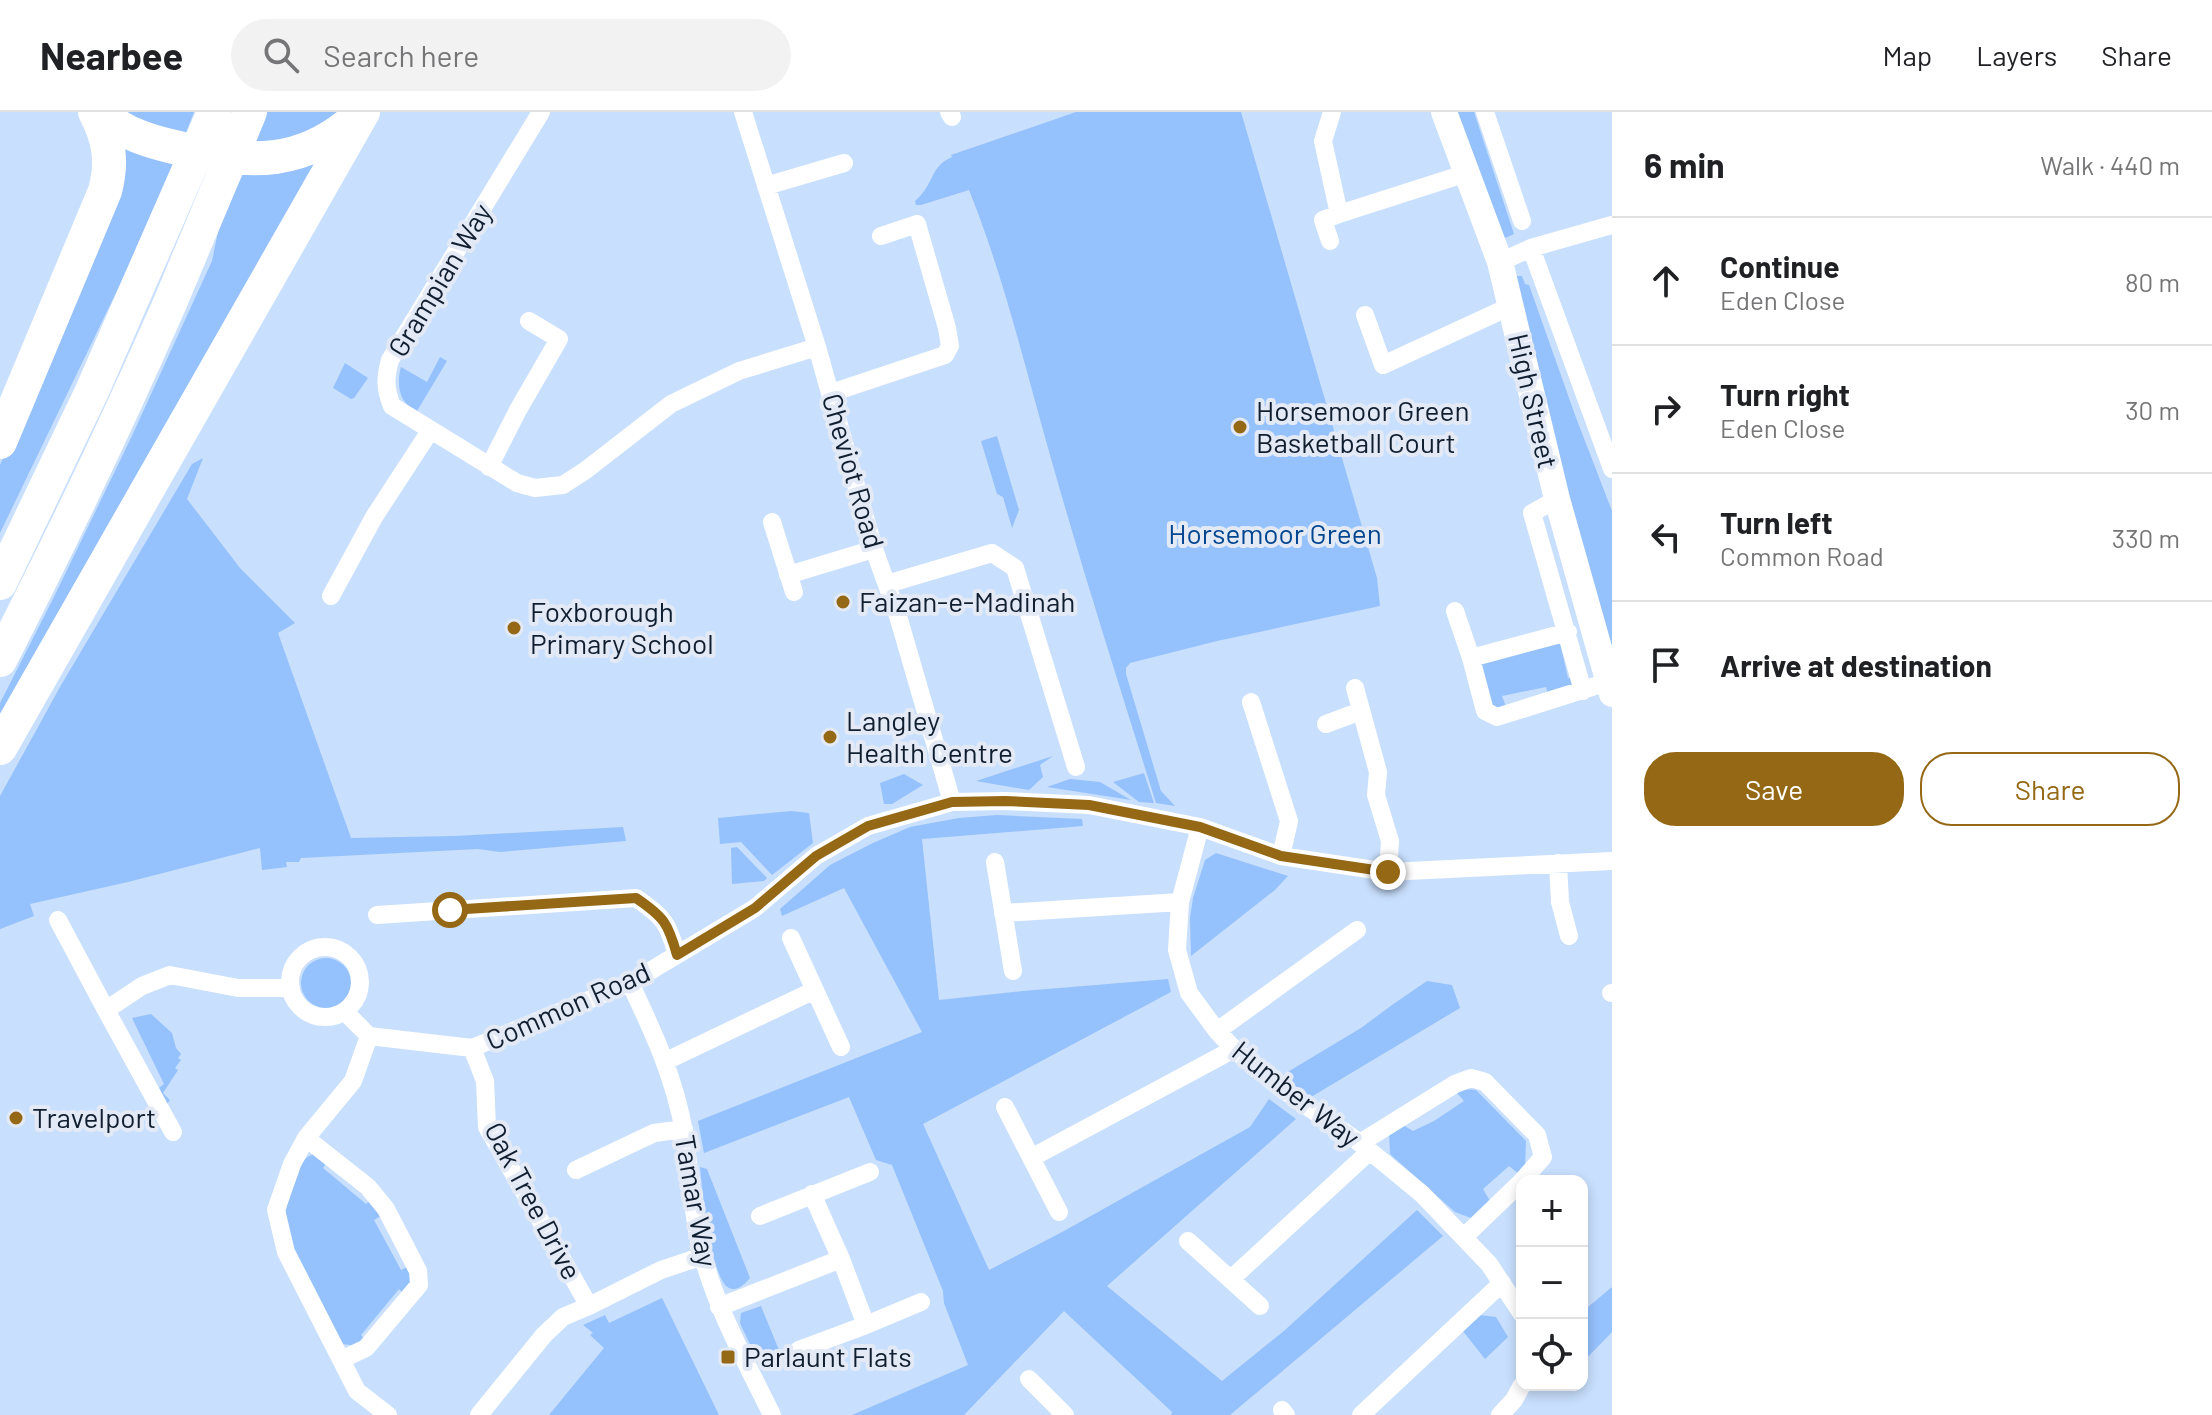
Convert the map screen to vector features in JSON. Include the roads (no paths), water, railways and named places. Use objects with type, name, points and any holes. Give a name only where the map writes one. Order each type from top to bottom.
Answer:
[{"type":"highway","points":[[95,112],[133,134],[163,144],[207,154],[269,159],[316,144],[347,126],[363,112]]},
{"type":"highway","points":[[0,442],[105,191],[110,156],[107,137],[95,112]]},
{"type":"highway","points":[[0,660],[115,426],[170,301],[214,112]]},
{"type":"highway","points":[[0,583],[92,391],[194,201],[250,112]]},
{"type":"highway","points":[[0,748],[363,112]]},
{"type":"main road","name":"High Street","points":[[1444,112],[1500,262],[1557,499],[1610,688]]},
{"type":"street","name":"Grampian Way","points":[[541,112],[390,360],[386,391],[392,406],[517,483],[535,488],[563,485],[671,404],[739,371],[817,347]]},
{"type":"street","name":"Cheviot Road","points":[[743,112],[831,393],[874,549],[952,802]]},
{"type":"street","points":[[1332,112],[1323,141],[1339,214]]},
{"type":"street","points":[[1485,112],[1522,221]]},
{"type":"street","points":[[766,186],[844,163]]},
{"type":"street","points":[[1330,241],[1323,220],[1467,173]]},
{"type":"street","points":[[831,393],[945,355],[950,346],[917,224],[881,236]]},
{"type":"street","points":[[1500,262],[1531,248],[1612,225]]},
{"type":"street","points":[[1531,248],[1612,469]]},
{"type":"street","points":[[1365,315],[1383,365],[1511,306]]},
{"type":"street","points":[[489,467],[559,339],[529,321]]},
{"type":"street","points":[[331,596],[374,517],[430,431]]},
{"type":"street","points":[[1557,499],[1532,513],[1583,691]]},
{"type":"street","points":[[772,522],[791,583],[874,549]]},
{"type":"street","points":[[887,584],[992,553],[1015,568],[1076,767]]},
{"type":"street","points":[[1455,611],[1485,711],[1497,717],[1583,691],[1610,688]]},
{"type":"street","points":[[1471,658],[1568,632]]},
{"type":"street","points":[[1355,688],[1378,772],[1376,795],[1390,841],[1388,872]]},
{"type":"street","points":[[1251,702],[1289,821],[1281,856]]},
{"type":"street","points":[[1326,724],[1361,711]]},
{"type":"street","name":"Common Road","points":[[369,1036],[472,1048],[630,983],[755,908],[816,856],[868,826],[952,802],[1089,805],[1200,827],[1281,856],[1388,872],[1612,861]]},
{"type":"street","name":"Humber Way","points":[[1200,827],[1180,902],[1177,950],[1189,993],[1234,1049],[1278,1086],[1365,1147],[1422,1194],[1489,1264],[1516,1305]]},
{"type":"street","points":[[995,862],[1013,971]]},
{"type":"street","points":[[1558,863],[1560,902],[1569,936]]},
{"type":"street","points":[[377,915],[636,898],[659,914],[672,935],[677,955]]},
{"type":"street","points":[[1003,913],[1180,902]]},
{"type":"street","points":[[58,920],[173,1132]]},
{"type":"street","points":[[1217,1031],[1357,930]]},
{"type":"street","points":[[791,938],[841,1047]]},
{"type":"street","points":[[322,947],[334,948],[353,960],[361,982],[353,1004],[345,1012],[334,1016],[322,1017],[301,1008],[291,988],[295,965],[302,956],[322,947]]},
{"type":"street","points":[[106,1010],[142,986],[170,975],[238,988],[291,988]]},
{"type":"street","name":"Tamar Way","points":[[630,983],[666,1061],[684,1129],[694,1221],[719,1307],[772,1415]]},
{"type":"street","points":[[666,1061],[815,990]]},
{"type":"street","points":[[345,1012],[369,1036],[353,1081],[306,1138],[292,1164],[276,1210],[286,1252],[357,1391],[388,1415]]},
{"type":"street","name":"Oak Tree Drive","points":[[472,1048],[485,1081],[487,1127],[589,1306]]},
{"type":"street","points":[[1031,1158],[1234,1049]]},
{"type":"street","points":[[1231,1279],[1365,1147],[1455,1084],[1471,1078],[1485,1082],[1537,1135],[1543,1157],[1527,1175]]},
{"type":"street","points":[[1005,1107],[1059,1212]]},
{"type":"street","points":[[576,1170],[654,1133],[684,1129]]},
{"type":"street","points":[[306,1138],[368,1187],[386,1209],[418,1271],[419,1285],[366,1348],[343,1359]]},
{"type":"street","points":[[760,1216],[870,1172]]},
{"type":"street","points":[[1464,1237],[1516,1187]]},
{"type":"street","points":[[812,1194],[866,1325]]},
{"type":"street","points":[[1188,1241],[1260,1306]]},
{"type":"street","points":[[479,1415],[544,1335],[563,1317],[661,1270],[703,1256]]},
{"type":"street","points":[[719,1307],[841,1259]]},
{"type":"street","points":[[1361,1415],[1502,1283]]},
{"type":"street","points":[[799,1350],[921,1302]]},
{"type":"street","points":[[1029,1379],[1065,1415]]},
{"type":"street","points":[[1500,1415],[1519,1391]]},
{"type":"place","name":"Horsemoor Green Basketball Court","points":[[1240,427]]},
{"type":"place","name":"Faizan-e-Madinah","points":[[843,602]]},
{"type":"place","name":"Foxborough Primary School","points":[[514,628]]},
{"type":"place","name":"Langley Health Centre","points":[[830,737]]},
{"type":"place","name":"Travelport","points":[[16,1118]]},
{"type":"place","name":"Parlaunt Flats","points":[[728,1357]]},
{"type":"park label","name":"Horsemoor Green","points":[[1275,534]]}]
